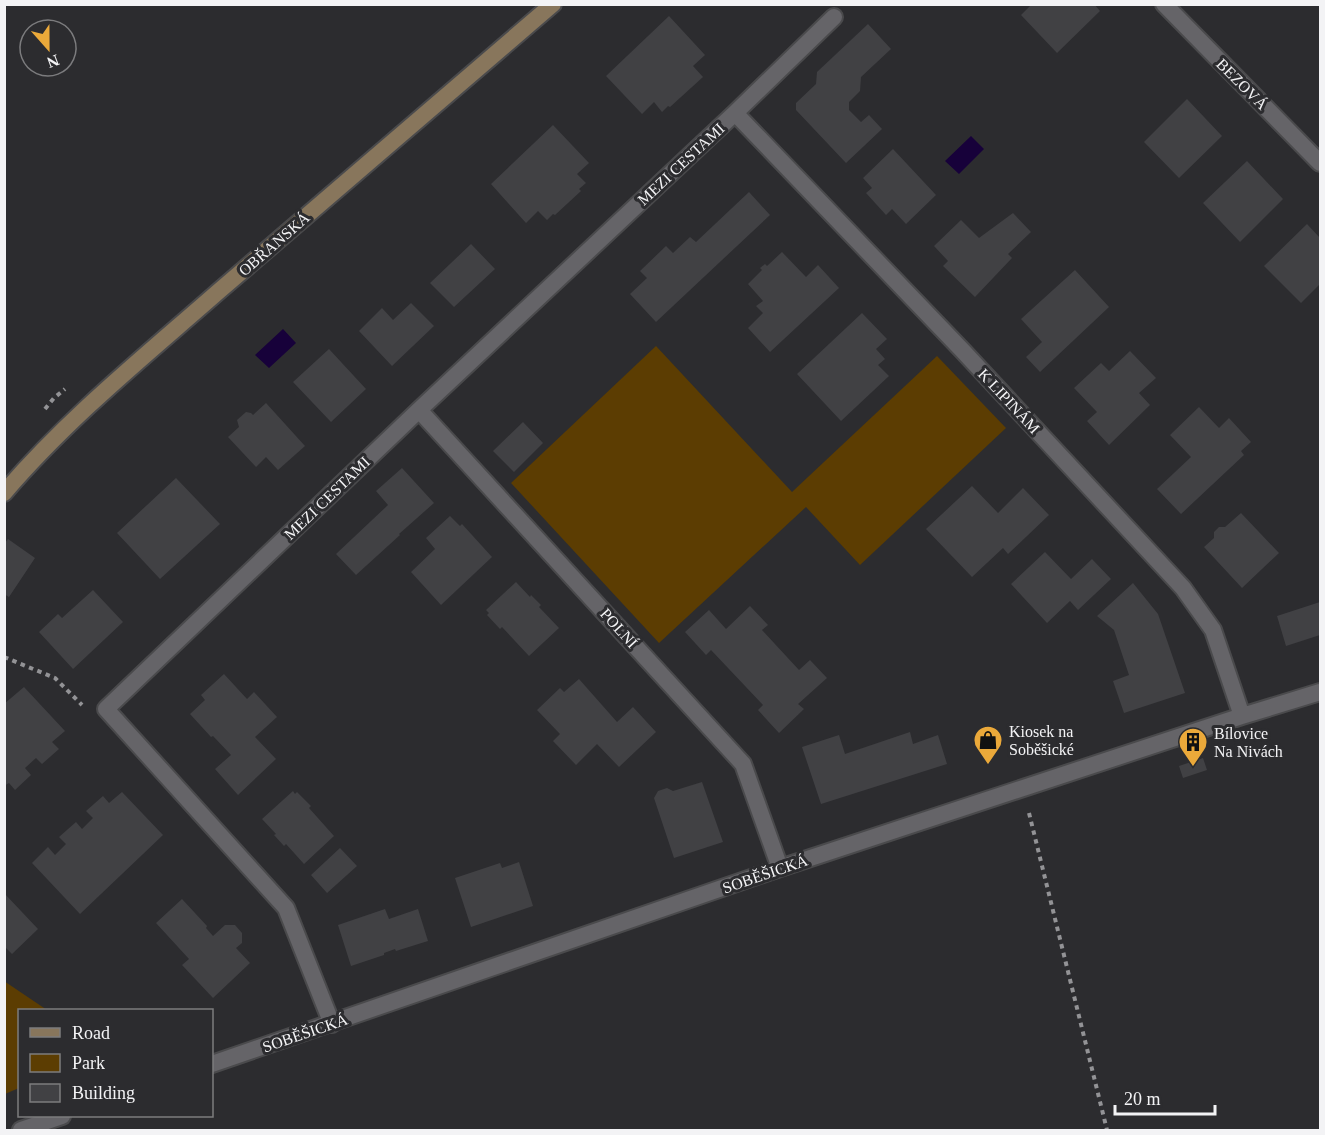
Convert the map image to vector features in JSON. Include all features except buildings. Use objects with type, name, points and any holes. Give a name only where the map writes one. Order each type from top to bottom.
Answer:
[{"type":"main road","name":"OBŘANSKÁ","points":[[4,494],[65,428],[121,377],[554,4]]},
{"type":"street","name":"BEZOVÁ","points":[[1164,4],[1320,163]]},
{"type":"street","name":"MEZI CESTAMI","points":[[106,709],[834,17]]},
{"type":"street","name":"K LIPINÁM","points":[[735,113],[962,350],[1183,588],[1213,630],[1242,716]]},
{"type":"street","name":"POLNÍ","points":[[419,410],[743,764],[780,868]]},
{"type":"street","name":"SOBĚŠICKÁ","points":[[213,1064],[780,868],[1320,692]]},
{"type":"street","points":[[106,709],[286,908],[332,1024]]},
{"type":"street","points":[[21,1131],[59,1117]]},
{"type":"path","points":[[4,657],[55,678],[82,705],[106,709]]},
{"type":"path","points":[[1023,789],[1107,1131]]},
{"type":"green space","points":[[656,346],[792,492],[937,356],[1006,428],[860,565],[806,507],[659,643],[511,483]]},
{"type":"green space","points":[[4,981],[46,1009],[18,1009],[18,1088],[5,1094]]},
{"type":"shaded area","points":[[971,136],[984,149],[959,174],[945,161]]},
{"type":"shaded area","points":[[283,329],[296,343],[269,368],[255,355]]},
{"type":"place","name":"Kiosek na Soběšické","points":[[988,766]]},
{"type":"place","name":"Bílovice Na Nivách","points":[[1193,768]]}]
